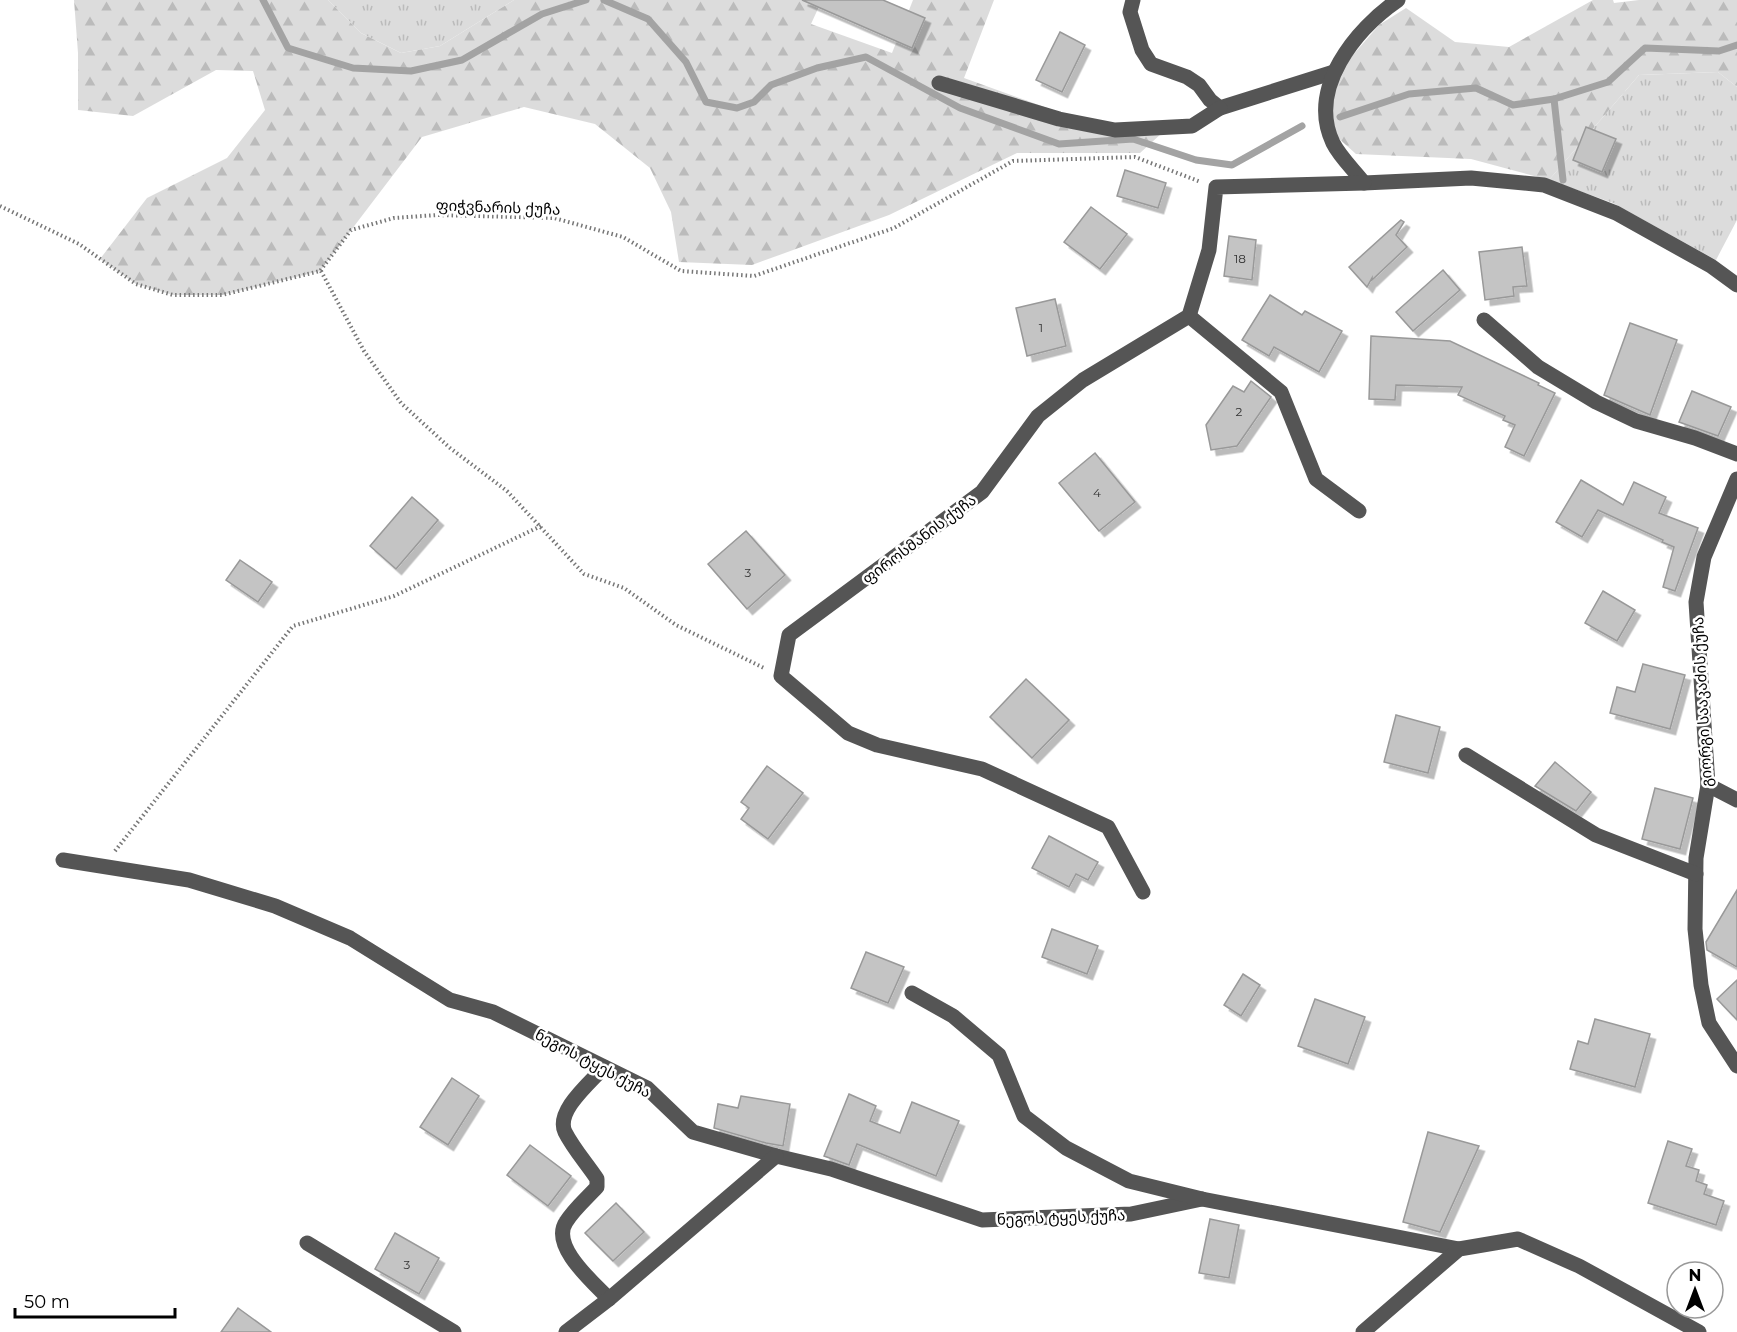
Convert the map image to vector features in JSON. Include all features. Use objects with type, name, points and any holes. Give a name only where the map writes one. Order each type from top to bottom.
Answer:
[{"type":"street","points":[[1133,0],[1130,12],[1142,50],[1151,64],[1188,77],[1199,85],[1210,100],[1220,108]]},
{"type":"street","points":[[1364,183],[1334,143],[1327,122],[1327,96],[1334,72],[1352,42],[1397,0]]},
{"type":"street","points":[[939,83],[1059,119],[1115,130],[1192,126],[1220,108],[1334,72]]},
{"type":"street","points":[[1359,511],[1316,479],[1281,392],[1189,316],[1209,250],[1216,187],[1471,178],[1544,185],[1616,213],[1711,266],[1737,285]]},
{"type":"street","name":"ფიროსმანის ქუჩა","points":[[781,676],[789,635],[982,492],[1038,416],[1083,380],[1189,316]]},
{"type":"street","points":[[1484,320],[1538,367],[1596,402],[1635,421],[1695,438],[1737,454]]},
{"type":"street","name":"გიორგი სააკაძის ქუჩა","points":[[1737,479],[1704,557],[1696,602],[1708,785],[1696,858],[1695,929],[1701,984],[1709,1023],[1737,1066]]},
{"type":"street","points":[[781,676],[848,733],[877,745],[982,769],[1108,827],[1143,892]]},
{"type":"street","points":[[1466,755],[1596,835],[1696,874]]},
{"type":"street","points":[[1708,785],[1737,801]]},
{"type":"street","name":"ნეგოს ტყეს ქუჩა","points":[[63,860],[189,880],[275,906],[350,938],[450,1000],[493,1012],[647,1088],[693,1131],[776,1156],[831,1168],[982,1220],[1131,1214],[1202,1199]]},
{"type":"street","name":"ნეგოს ტყეს ქუჩა","points":[[912,993],[953,1016],[999,1055],[1024,1116],[1066,1148],[1129,1181],[1202,1199],[1459,1249]]},
{"type":"street","points":[[604,1067],[569,1106],[563,1116],[564,1130],[597,1179],[597,1187],[565,1223],[562,1238],[570,1257],[609,1299]]},
{"type":"street","points":[[566,1332],[609,1299],[776,1156]]},
{"type":"street","points":[[1363,1332],[1459,1249],[1518,1239],[1579,1266],[1700,1332]]},
{"type":"street","points":[[307,1243],[454,1332]]},
{"type":"path","name":"ფიჭვნარის ქუჩა","points":[[321,271],[351,230],[394,218],[491,215],[554,218],[623,237],[681,271],[754,276],[894,228],[1013,161],[1135,157],[1216,187]]},
{"type":"path","points":[[0,206],[79,244],[136,284],[173,295],[222,295],[321,271],[364,351],[401,403],[450,448],[507,491],[584,574],[624,588],[676,625],[781,676]]},
{"type":"path","points":[[103,867],[293,626],[394,596],[541,526]]},
{"type":"green space","points":[[74,0],[328,0],[361,33],[401,53],[440,46],[514,0],[822,0],[811,24],[892,53],[913,0],[994,0],[964,78],[1081,120],[1128,126],[1173,123],[1140,153],[1017,153],[889,215],[752,265],[679,262],[671,212],[650,168],[595,124],[524,107],[422,137],[320,271],[222,295],[173,295],[136,284],[100,259],[147,198],[227,158],[265,110],[253,71],[216,70],[133,116],[78,110],[78,53]]},
{"type":"green space","points":[[328,0],[514,0],[440,46],[401,53],[361,33]]},
{"type":"green space","points":[[1593,0],[1613,0],[1614,3],[1639,0],[1737,0],[1737,87],[1718,72],[1639,75],[1549,180],[1471,159],[1356,154],[1336,136],[1328,103],[1340,70],[1379,25],[1406,8],[1455,42],[1509,47]]},
{"type":"green space","points":[[1718,72],[1737,87],[1737,220],[1716,260],[1613,203],[1549,180],[1639,75]]},
{"type":"building","points":[[802,0],[883,0],[925,18],[912,48]]},
{"type":"building","points":[[1060,32],[1085,45],[1062,92],[1036,80]]},
{"type":"building","points":[[1586,127],[1616,139],[1602,172],[1573,160]]},
{"type":"building","points":[[1125,170],[1166,183],[1158,208],[1117,196]]},
{"type":"building","points":[[1091,207],[1127,234],[1100,269],[1064,242]]},
{"type":"building","points":[[1401,220],[1404,222],[1396,235],[1407,247],[1372,280],[1372,278],[1367,287],[1349,267]]},
{"type":"building","points":[[1229,236],[1256,240],[1252,280],[1224,276]]},
{"type":"building","points":[[1522,247],[1527,286],[1513,287],[1514,296],[1485,300],[1479,252]]},
{"type":"building","points":[[1443,270],[1460,290],[1413,331],[1396,312]]},
{"type":"building","points":[[1270,295],[1302,315],[1305,311],[1342,331],[1319,372],[1274,347],[1269,356],[1242,340]]},
{"type":"building","points":[[1055,299],[1066,346],[1027,356],[1016,308]]},
{"type":"building","points":[[1630,323],[1677,340],[1650,415],[1604,395]]},
{"type":"building","points":[[1371,336],[1450,341],[1539,383],[1538,385],[1555,393],[1524,456],[1505,447],[1515,425],[1503,420],[1505,416],[1458,395],[1462,387],[1396,385],[1395,400],[1369,399]]},
{"type":"building","points":[[1251,381],[1271,397],[1237,446],[1211,450],[1206,425],[1233,386],[1244,392]]},
{"type":"building","points":[[1692,391],[1731,407],[1718,436],[1679,422]]},
{"type":"building","points":[[1095,453],[1135,502],[1099,531],[1059,483]]},
{"type":"building","points":[[1581,480],[1623,505],[1634,482],[1666,497],[1659,513],[1698,528],[1675,591],[1663,587],[1674,547],[1662,542],[1663,540],[1598,510],[1582,537],[1556,522]]},
{"type":"building","points":[[412,497],[438,520],[396,569],[370,546]]},
{"type":"building","points":[[746,531],[785,575],[747,609],[708,564]]},
{"type":"building","points":[[240,560],[272,582],[258,602],[226,580]]},
{"type":"building","points":[[1603,591],[1635,610],[1617,641],[1585,623]]},
{"type":"building","points":[[1643,664],[1685,675],[1670,729],[1610,713],[1617,687],[1635,692]]},
{"type":"building","points":[[1026,679],[1069,720],[1032,758],[990,717]]},
{"type":"building","points":[[1396,715],[1440,727],[1428,773],[1384,762]]},
{"type":"building","points":[[1555,762],[1591,792],[1576,811],[1535,786]]},
{"type":"building","points":[[767,766],[803,793],[768,839],[741,819],[749,808],[741,802]]},
{"type":"building","points":[[1655,788],[1693,798],[1680,849],[1642,839]]},
{"type":"building","points":[[1049,836],[1098,862],[1088,880],[1076,874],[1069,887],[1032,868]]},
{"type":"building","points":[[1737,890],[1737,967],[1707,950],[1706,942]]},
{"type":"building","points":[[1052,929],[1098,946],[1087,974],[1042,957]]},
{"type":"building","points":[[866,952],[904,967],[888,1003],[851,988]]},
{"type":"building","points":[[1243,974],[1260,985],[1241,1016],[1224,1005]]},
{"type":"building","points":[[1737,980],[1737,1020],[1717,999]]},
{"type":"building","points":[[1315,999],[1365,1017],[1348,1064],[1298,1046]]},
{"type":"building","points":[[1595,1019],[1650,1034],[1635,1087],[1570,1069],[1578,1041],[1588,1044]]},
{"type":"building","points":[[452,1078],[479,1096],[448,1145],[420,1127]]},
{"type":"building","points":[[849,1094],[876,1106],[870,1121],[900,1133],[912,1102],[959,1121],[936,1176],[857,1144],[849,1165],[824,1156]]},
{"type":"building","points":[[741,1096],[790,1104],[783,1146],[714,1128],[718,1104],[738,1108]]},
{"type":"building","points":[[1428,1132],[1479,1146],[1440,1232],[1403,1222]]},
{"type":"building","points":[[1668,1141],[1692,1149],[1686,1166],[1699,1170],[1696,1181],[1707,1185],[1704,1194],[1724,1201],[1716,1225],[1648,1203]]},
{"type":"building","points":[[530,1145],[571,1176],[548,1206],[507,1175]]},
{"type":"building","points":[[616,1203],[644,1232],[613,1261],[585,1233]]},
{"type":"building","points":[[1210,1219],[1239,1225],[1229,1278],[1199,1273]]},
{"type":"building","points":[[395,1233],[439,1258],[419,1294],[375,1269]]},
{"type":"building","points":[[238,1308],[271,1332],[221,1332]]},
{"type":"waterway","points":[[263,0],[288,48],[353,68],[411,71],[462,60],[542,14],[586,0]]},
{"type":"waterway","points":[[604,0],[648,19],[686,62],[706,102],[737,108],[754,102],[771,85],[817,68],[866,57],[960,108],[1059,144],[1133,139],[1196,160],[1232,165],[1302,126]]},
{"type":"waterway","points":[[1340,117],[1409,94],[1476,88],[1513,105],[1554,99],[1608,82],[1645,48],[1719,51],[1737,45]]},
{"type":"waterway","points":[[1554,99],[1563,180]]}]
